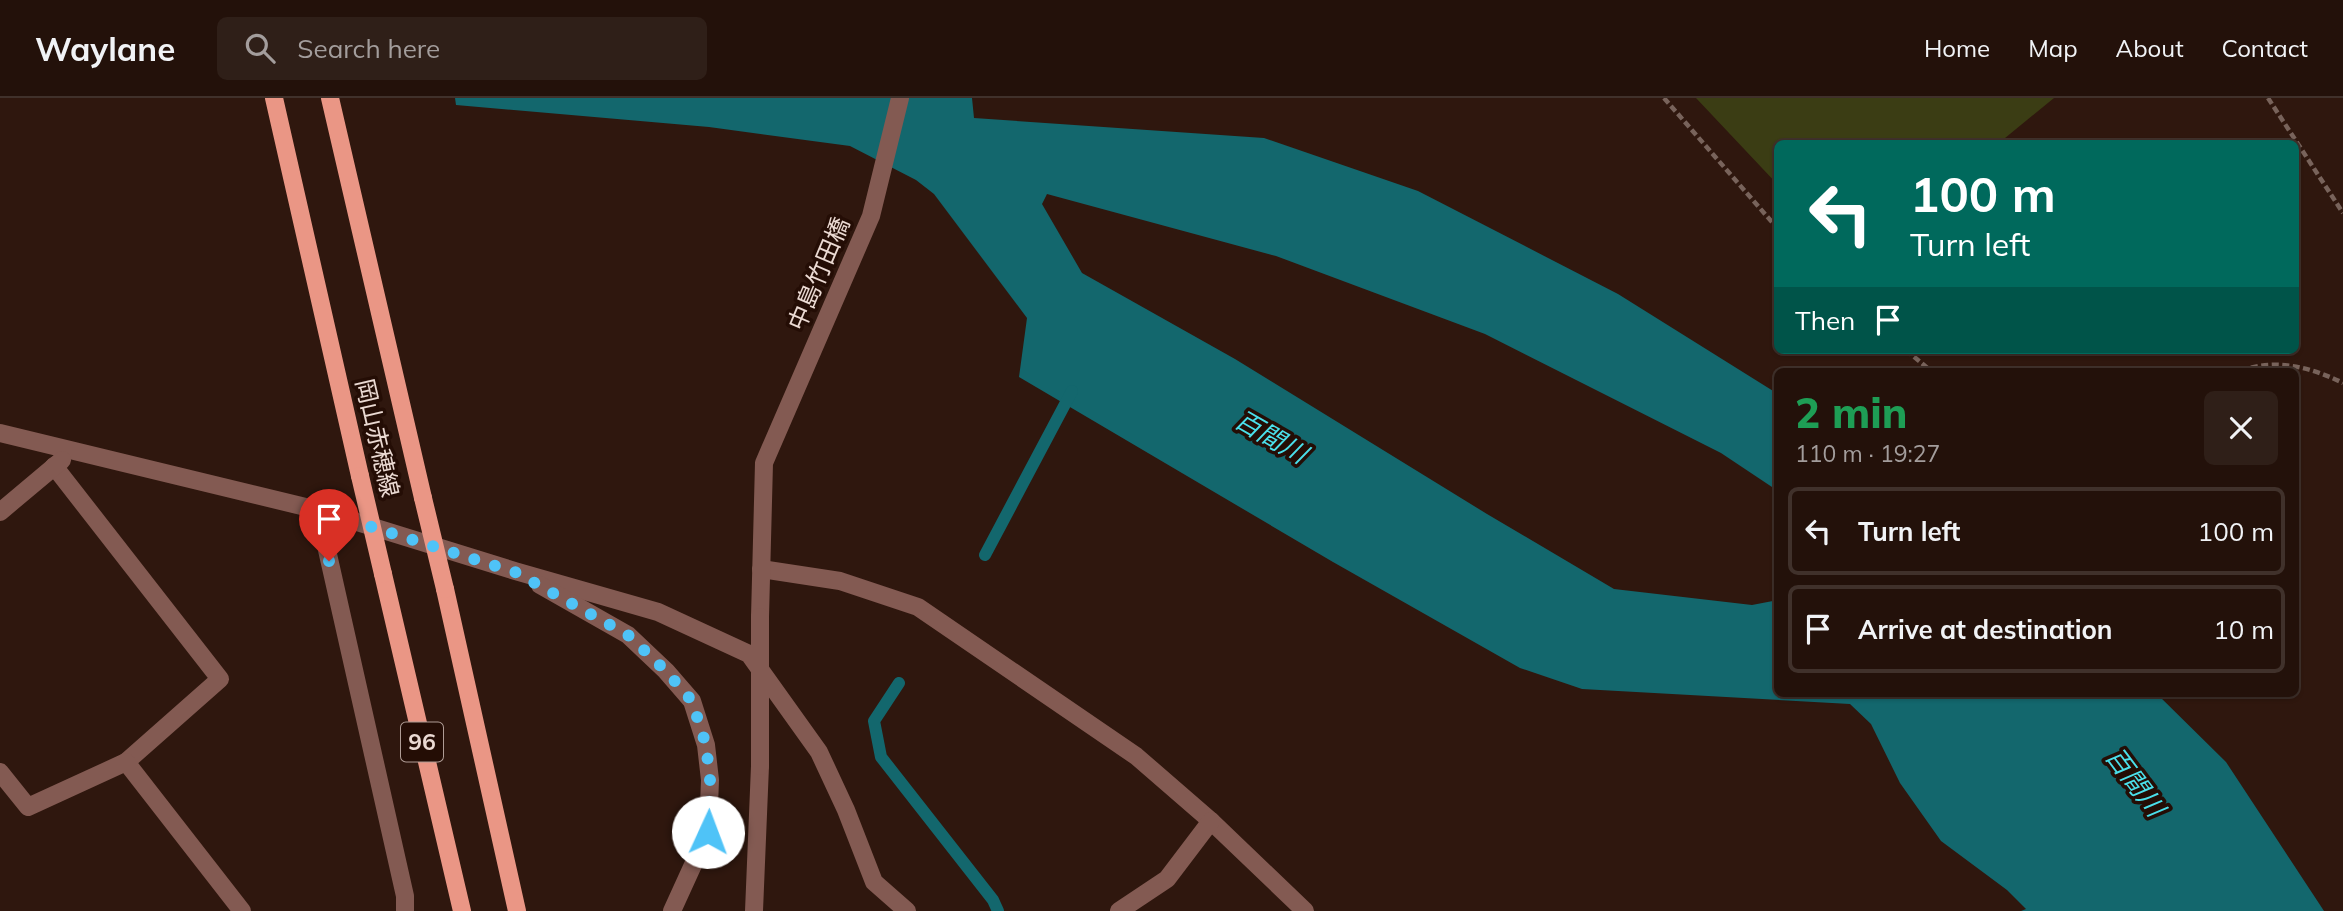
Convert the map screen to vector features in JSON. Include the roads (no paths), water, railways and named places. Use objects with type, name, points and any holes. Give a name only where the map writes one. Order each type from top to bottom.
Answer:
[{"type":"main road","name":"岡山赤穂線","points":[[274,98],[462,911]]},
{"type":"main road","name":"岡山赤穂線","points":[[330,98],[517,911]]},
{"type":"street","name":"中島竹田橋","points":[[761,569],[764,463],[871,216],[900,98]]},
{"type":"street","points":[[0,433],[318,510],[515,572],[658,612],[749,654],[819,752],[874,881],[907,911]]},
{"type":"street","points":[[0,512],[73,451]]},
{"type":"street","points":[[0,772],[28,807],[126,762],[220,679],[54,466]]},
{"type":"street","points":[[318,510],[405,895],[405,911]]},
{"type":"street","points":[[754,911],[760,766],[761,569],[840,581],[918,607],[1136,756],[1211,821],[1305,911]]},
{"type":"street","points":[[515,572],[628,635],[666,671],[692,701],[706,745],[710,780],[708,832],[672,911]]},
{"type":"street","points":[[126,762],[242,911]]},
{"type":"street","points":[[1120,911],[1167,879],[1211,821]]},
{"type":"water","name":"百間川","points":[[455,98],[972,98],[974,118],[1264,138],[1418,191],[1618,294],[1774,392],[1774,488],[1721,453],[1485,334],[1276,256],[1047,194],[1042,204],[1082,273],[1235,359],[1614,589],[1752,605],[1774,601],[1774,697],[2160,697],[2226,762],[2324,911],[2021,911],[2026,909],[2007,890],[1941,841],[1900,783],[1871,724],[1850,704],[1582,689],[1520,668],[1333,562],[1019,377],[1027,318],[934,194],[916,180],[850,146],[709,127],[456,105]]},
{"type":"waterway","points":[[985,555],[1072,391]]},
{"type":"waterway","points":[[899,683],[874,721],[881,757],[993,900],[998,911]]}]
